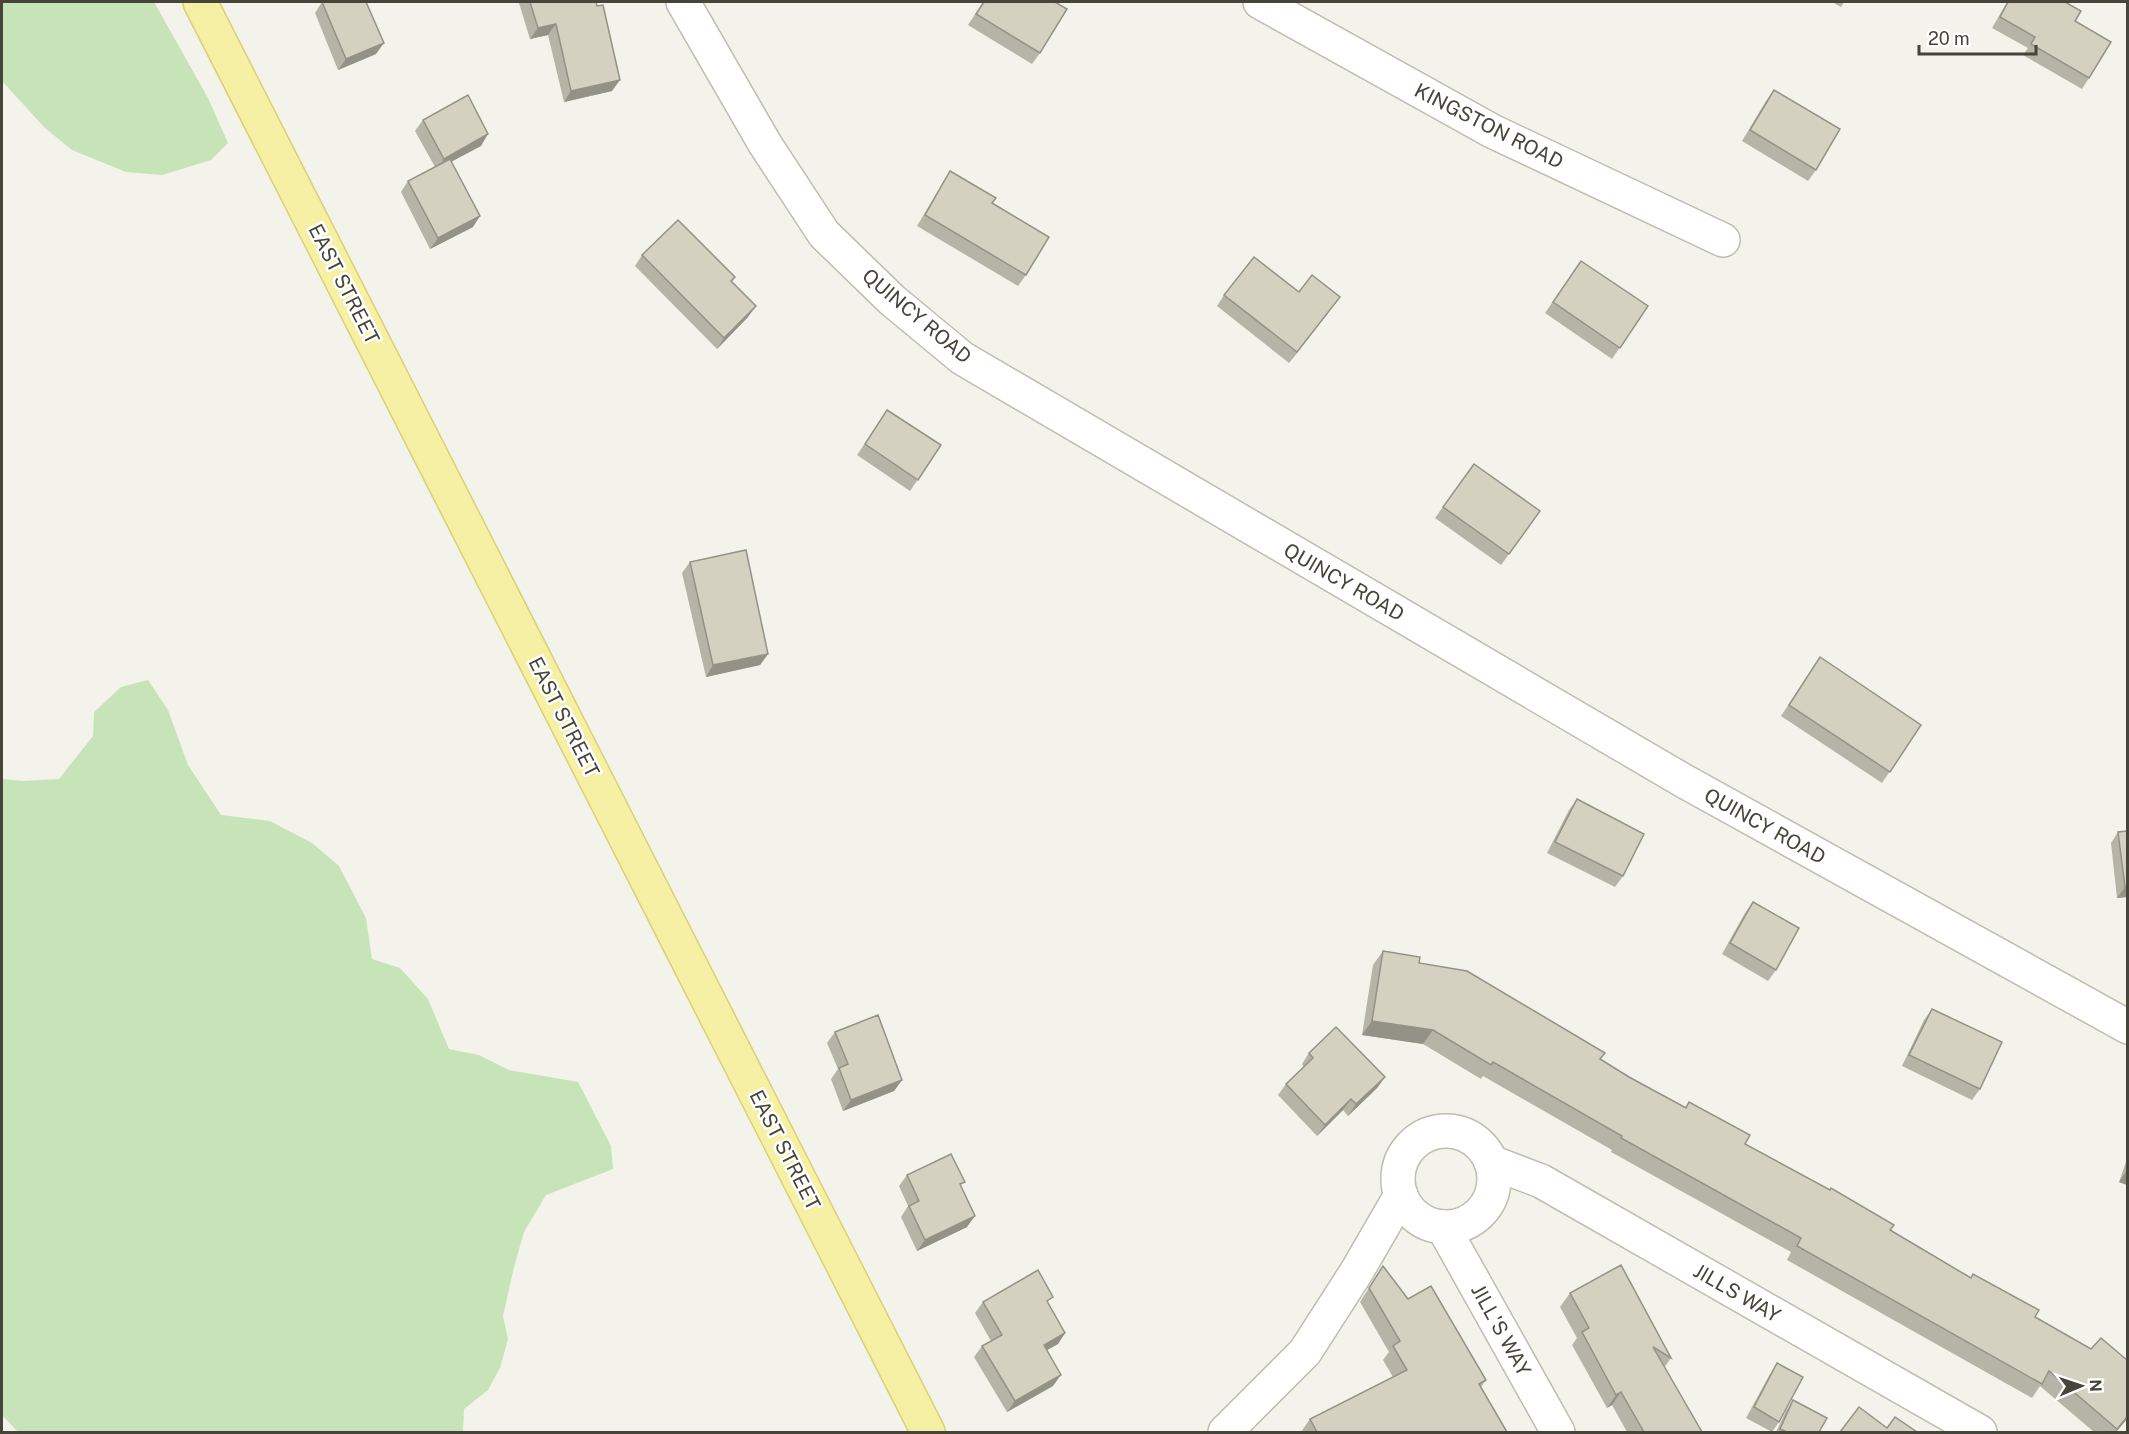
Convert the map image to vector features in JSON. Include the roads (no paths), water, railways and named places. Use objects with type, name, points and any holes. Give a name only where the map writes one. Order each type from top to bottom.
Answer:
[{"type":"main road","name":"EAST STREET","points":[[200,2],[928,1432]]},
{"type":"street","name":"QUINCY ROAD","points":[[683,2],[765,144],[824,234],[892,300],[962,358],[1684,781],[2127,1027]]},
{"type":"street","name":"KINGSTON ROAD","points":[[1260,2],[1492,131],[1723,240]]},
{"type":"street","points":[[1445,1131],[1459,1133],[1473,1139],[1491,1162],[1494,1178],[1492,1193],[1485,1208],[1474,1218],[1459,1225],[1443,1227],[1417,1218],[1401,1195],[1399,1173],[1406,1152],[1417,1141],[1430,1134],[1445,1131]]},
{"type":"street","name":"JILLS WAY","points":[[1491,1162],[1541,1181],[1980,1432]]},
{"type":"street","points":[[1229,1431],[1305,1352],[1358,1271],[1401,1195]]},
{"type":"street","name":"JILL'S WAY","points":[[1443,1227],[1558,1432]]}]
